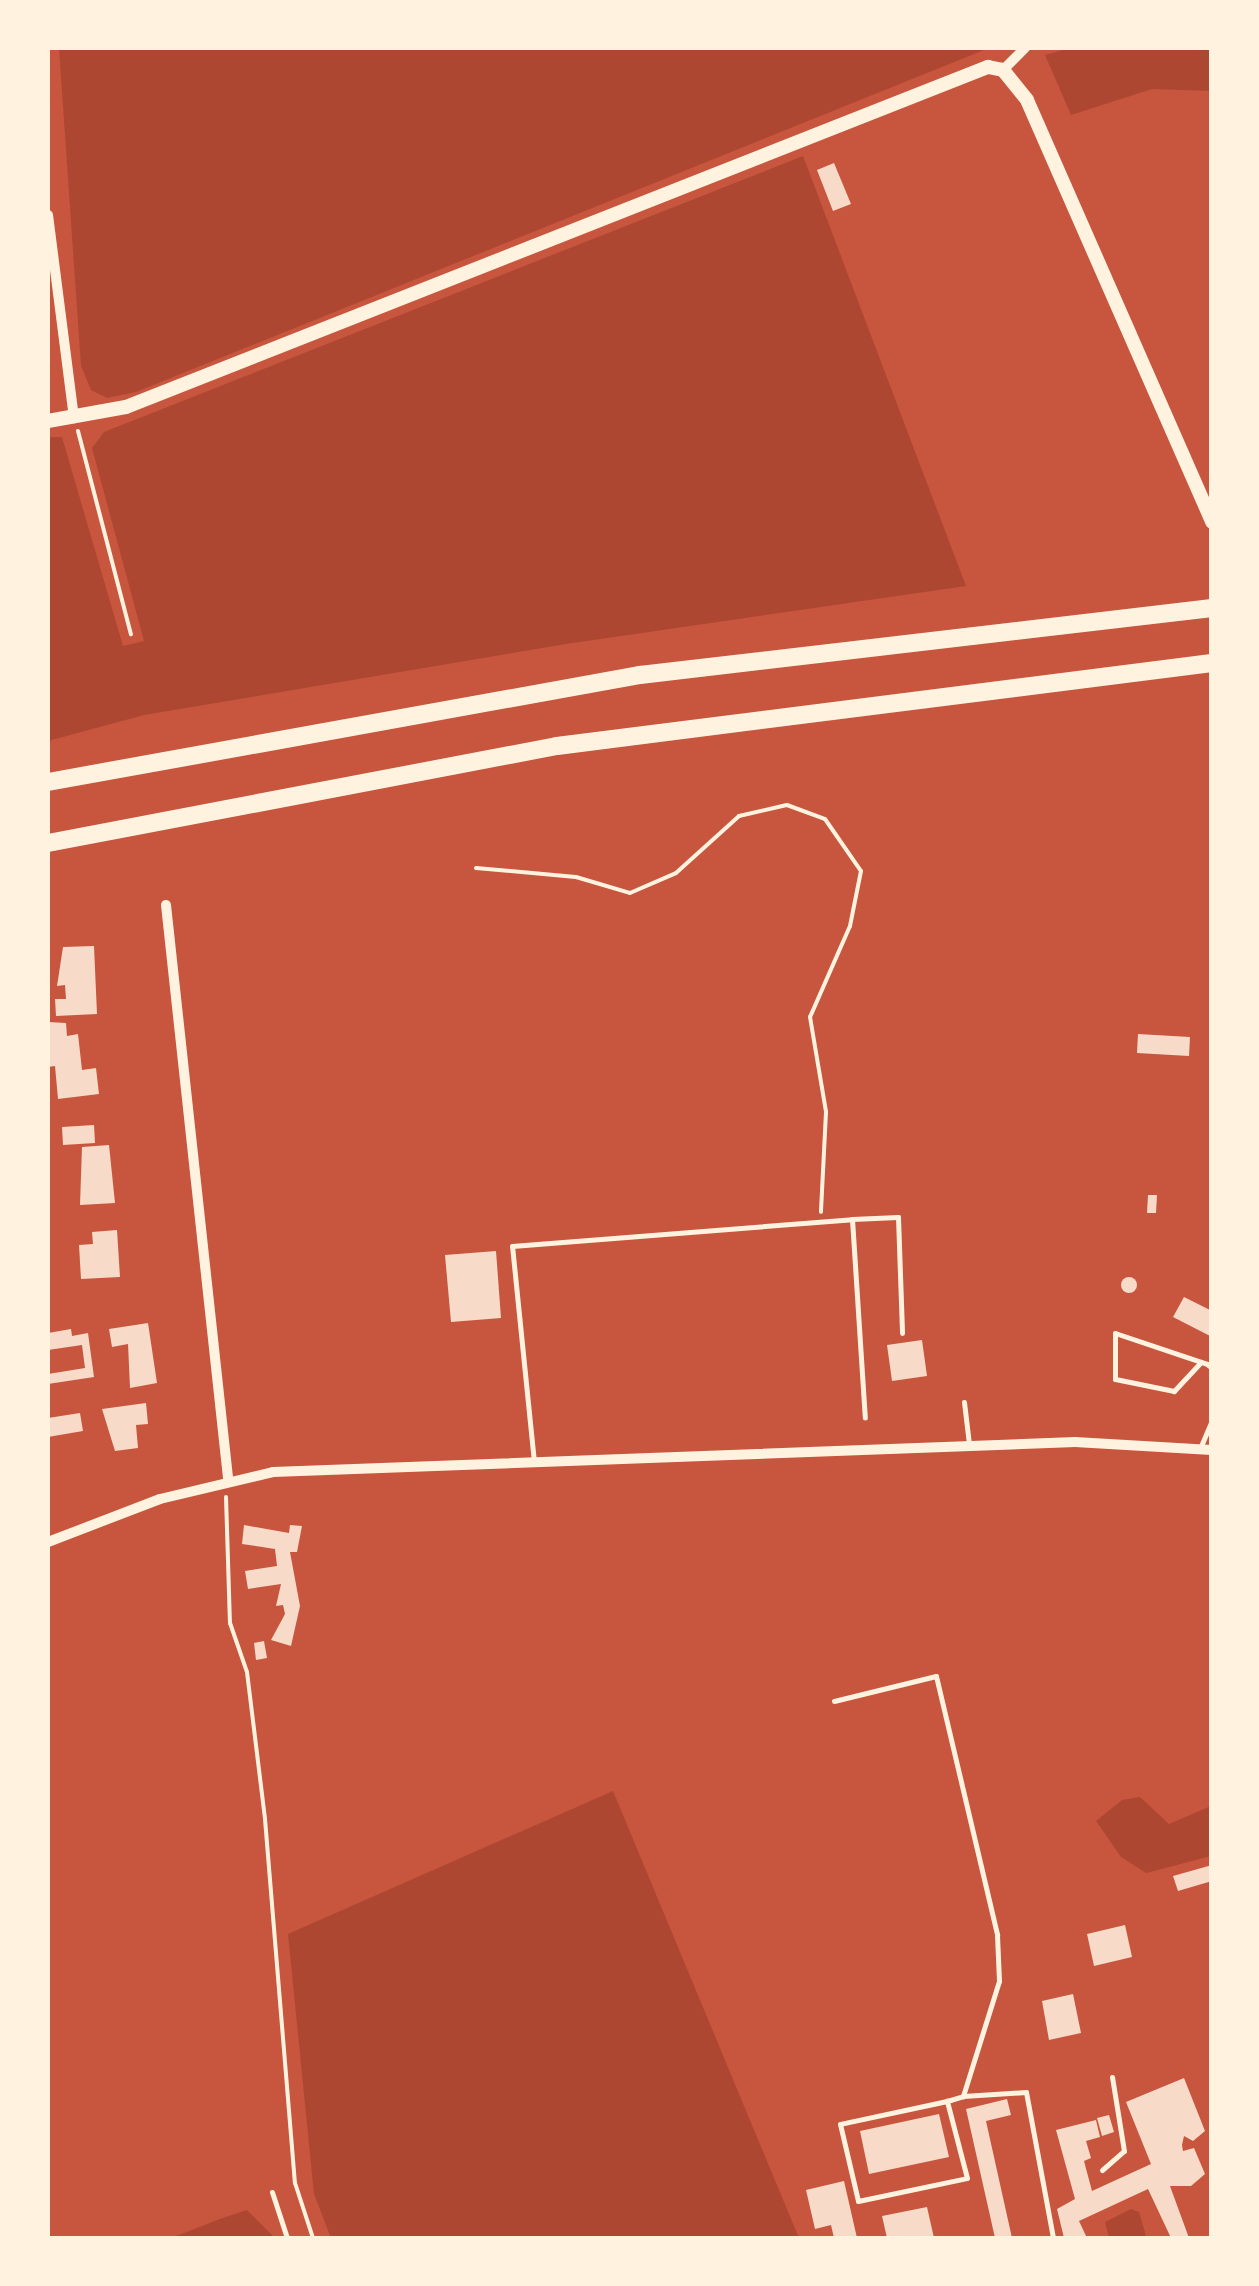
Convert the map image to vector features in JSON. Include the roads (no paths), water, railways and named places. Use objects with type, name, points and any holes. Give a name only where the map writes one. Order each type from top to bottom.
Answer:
[{"type":"highway","points":[[48,782],[640,675],[1212,608]]},
{"type":"highway","points":[[48,842],[556,746],[1212,662]]},
{"type":"main road","points":[[48,422],[126,408],[972,69],[1003,70],[1027,100],[1211,521]]},
{"type":"street","points":[[1003,70],[1025,48]]},
{"type":"street","points":[[48,215],[74,418]]},
{"type":"street","points":[[166,905],[228,1478]]},
{"type":"street","points":[[48,1542],[228,1478],[970,1446],[1206,1448]]},
{"type":"lane","points":[[534,1463],[512,1246],[898,1217],[902,1333]]},
{"type":"lane","points":[[852,1219],[865,1418]]},
{"type":"lane","points":[[1200,1362],[1174,1391],[1115,1379],[1115,1334],[1200,1362],[1212,1368]]},
{"type":"lane","points":[[964,1402],[970,1446]]},
{"type":"lane","points":[[1206,1448],[1212,1420]]},
{"type":"lane","points":[[834,1701],[936,1676],[996,1934],[999,1981],[962,2096]]},
{"type":"lane","points":[[1102,2170],[1124,2152],[1112,2077]]},
{"type":"lane","points":[[947,2101],[966,2178],[858,2201],[840,2124],[962,2096],[1026,2092],[1052,2238]]},
{"type":"lane","points":[[272,2192],[287,2238]]}]
